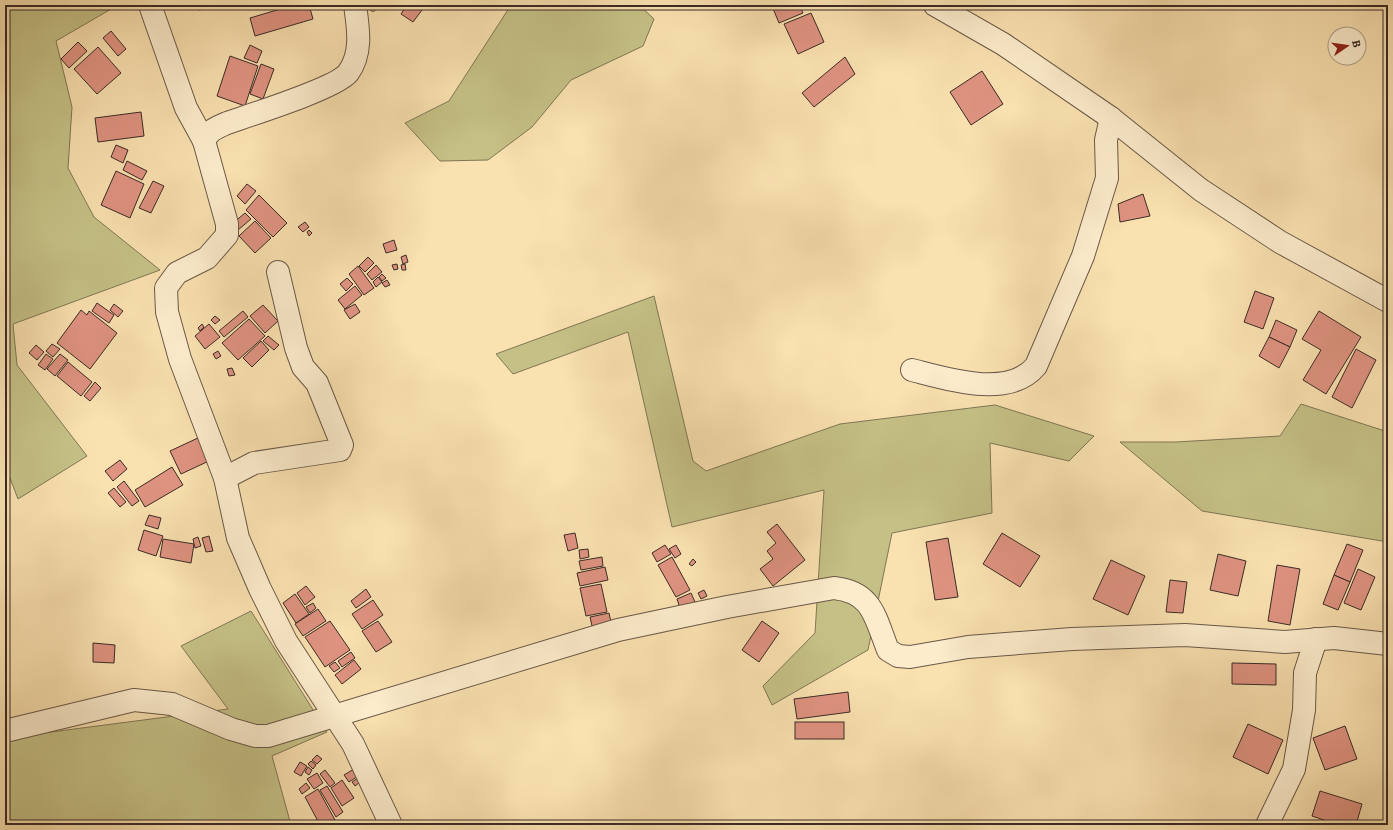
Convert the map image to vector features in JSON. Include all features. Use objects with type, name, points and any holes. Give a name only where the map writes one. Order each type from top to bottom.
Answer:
[{"type":"street","points":[[150,5],[186,108],[204,141],[227,224],[227,235],[207,258],[176,273],[166,288],[167,312],[180,358],[225,478],[238,538],[260,589],[286,641],[353,744],[391,825]]},
{"type":"street","points":[[204,141],[211,130],[325,88],[348,74],[357,54],[359,33],[355,5]]},
{"type":"street","points":[[935,5],[1003,44],[1111,118],[1202,190],[1280,242],[1388,301]]},
{"type":"street","points":[[912,370],[948,379],[983,384],[1008,382],[1030,373],[1036,366],[1083,256],[1108,178],[1106,140],[1111,118]]},
{"type":"street","points":[[225,478],[254,463],[340,450],[342,445],[317,383],[303,368],[296,348],[278,272]]},
{"type":"street","points":[[5,731],[134,700],[172,704],[231,728],[255,736],[268,736],[618,630],[727,607],[834,588],[856,592],[866,600],[888,650],[892,654],[904,658],[968,647],[1072,639],[1185,635],[1285,642],[1353,639],[1388,644]]},
{"type":"street","points":[[1266,825],[1294,769],[1304,710],[1305,673],[1316,640]]},
{"type":"shaded area","points":[[5,5],[118,5],[56,41],[72,107],[68,168],[94,217],[160,270],[13,324],[17,365],[87,456],[18,499],[5,465]]},
{"type":"shaded area","points":[[363,5],[382,5],[373,12]]},
{"type":"shaded area","points":[[511,5],[639,5],[654,19],[643,46],[571,80],[532,127],[488,160],[440,161],[405,123],[449,101]]},
{"type":"shaded area","points":[[654,296],[693,461],[706,471],[840,424],[995,405],[1094,436],[1069,461],[990,443],[992,513],[892,533],[868,650],[772,705],[763,686],[815,633],[824,490],[672,527],[628,332],[513,374],[496,354]]},
{"type":"shaded area","points":[[1301,404],[1388,432],[1388,542],[1202,511],[1120,442],[1176,442],[1280,436]]},
{"type":"shaded area","points":[[251,611],[327,732],[272,756],[291,825],[5,825],[5,738],[228,709],[181,646]]},
{"type":"building","points":[[197,5],[221,5],[199,10]]},
{"type":"building","points":[[294,5],[309,5],[313,19],[255,36],[250,18]]},
{"type":"building","points":[[407,5],[415,5],[422,10],[413,22],[401,14]]},
{"type":"building","points":[[799,5],[803,13],[779,23],[772,6]]},
{"type":"building","points":[[811,13],[824,42],[798,54],[784,24]]},
{"type":"building","points":[[111,31],[126,49],[118,56],[103,38]]},
{"type":"building","points":[[78,42],[87,51],[69,68],[61,59]]},
{"type":"building","points":[[250,45],[262,51],[257,63],[244,58]]},
{"type":"building","points":[[98,47],[121,73],[97,94],[74,69]]},
{"type":"building","points":[[230,56],[258,66],[245,106],[217,96]]},
{"type":"building","points":[[845,57],[855,74],[814,107],[802,93]]},
{"type":"building","points":[[261,64],[274,69],[263,99],[250,94]]},
{"type":"building","points":[[982,71],[1003,104],[971,125],[950,92]]},
{"type":"building","points":[[141,112],[144,136],[98,142],[95,118]]},
{"type":"building","points":[[116,145],[128,150],[123,163],[111,157]]},
{"type":"building","points":[[127,161],[147,171],[142,180],[123,170]]},
{"type":"building","points":[[116,171],[144,184],[130,218],[101,205]]},
{"type":"building","points":[[153,181],[164,186],[151,213],[139,208]]},
{"type":"building","points":[[247,184],[256,191],[245,204],[237,196]]},
{"type":"building","points":[[1143,194],[1150,216],[1120,222],[1118,204]]},
{"type":"building","points":[[259,195],[287,223],[273,237],[246,210]]},
{"type":"building","points":[[245,213],[251,219],[238,230],[233,223]]},
{"type":"building","points":[[255,221],[271,238],[255,253],[239,236]]},
{"type":"building","points":[[305,222],[309,227],[303,232],[298,227]]},
{"type":"building","points":[[309,230],[312,233],[309,236],[307,232]]},
{"type":"building","points":[[394,240],[397,250],[386,253],[383,244]]},
{"type":"building","points":[[406,255],[408,262],[403,264],[401,257]]},
{"type":"building","points":[[368,257],[374,263],[365,272],[359,266]]},
{"type":"building","points":[[397,264],[398,269],[394,270],[392,265]]},
{"type":"building","points":[[405,264],[406,270],[402,270],[401,265]]},
{"type":"building","points":[[376,265],[382,272],[372,280],[367,274]]},
{"type":"building","points":[[358,266],[374,288],[364,295],[349,274]]},
{"type":"building","points":[[382,274],[386,278],[382,281],[379,277]]},
{"type":"building","points":[[378,277],[382,282],[376,287],[373,282]]},
{"type":"building","points":[[347,278],[353,284],[346,291],[340,284]]},
{"type":"building","points":[[387,280],[390,285],[385,287],[382,283]]},
{"type":"building","points":[[355,286],[362,295],[345,309],[338,300]]},
{"type":"building","points":[[1255,291],[1274,298],[1263,329],[1244,322]]},
{"type":"building","points":[[97,303],[114,315],[109,323],[92,311]]},
{"type":"building","points":[[114,304],[123,311],[118,317],[110,310]]},
{"type":"building","points":[[355,304],[360,312],[350,319],[344,310]]},
{"type":"building","points":[[263,305],[278,321],[265,333],[250,316]]},
{"type":"building","points":[[81,310],[87,315],[89,311],[117,333],[90,369],[57,343]]},
{"type":"building","points":[[243,311],[248,317],[224,337],[219,331]]},
{"type":"building","points":[[1319,311],[1361,337],[1326,394],[1303,380],[1321,350],[1302,339]]},
{"type":"building","points":[[215,316],[220,320],[215,324],[211,320]]},
{"type":"building","points":[[249,319],[265,336],[238,360],[222,343]]},
{"type":"building","points":[[1276,320],[1297,330],[1290,347],[1269,337]]},
{"type":"building","points":[[202,324],[204,327],[200,331],[198,328]]},
{"type":"building","points":[[209,324],[220,337],[205,349],[195,336]]},
{"type":"building","points":[[268,336],[279,345],[274,350],[263,341]]},
{"type":"building","points":[[1269,337],[1290,347],[1279,368],[1259,356]]},
{"type":"building","points":[[261,341],[269,350],[252,367],[243,358]]},
{"type":"building","points":[[52,344],[60,349],[53,357],[46,351]]},
{"type":"building","points":[[36,345],[44,352],[37,360],[29,353]]},
{"type":"building","points":[[1356,349],[1376,360],[1352,408],[1332,397]]},
{"type":"building","points":[[218,351],[221,356],[216,359],[213,354]]},
{"type":"building","points":[[46,354],[53,359],[45,370],[38,365]]},
{"type":"building","points":[[60,354],[68,360],[55,376],[47,369]]},
{"type":"building","points":[[68,362],[92,382],[81,396],[57,376]]},
{"type":"building","points":[[232,368],[235,375],[229,376],[227,369]]},
{"type":"building","points":[[95,382],[101,388],[90,401],[84,396]]},
{"type":"building","points":[[200,437],[211,460],[181,474],[170,451]]},
{"type":"building","points":[[120,460],[127,469],[113,481],[105,471]]},
{"type":"building","points":[[172,467],[183,485],[145,507],[135,490]]},
{"type":"building","points":[[124,481],[139,501],[132,506],[117,487]]},
{"type":"building","points":[[114,488],[126,502],[120,507],[108,493]]},
{"type":"building","points":[[149,515],[161,518],[158,529],[145,525]]},
{"type":"building","points":[[777,524],[805,560],[773,586],[760,569],[773,559],[767,551],[776,543],[767,532]]},
{"type":"building","points":[[144,530],[163,536],[156,556],[138,550]]},
{"type":"building","points":[[575,533],[578,548],[568,551],[564,535]]},
{"type":"building","points":[[1002,533],[1040,556],[1020,587],[983,564]]},
{"type":"building","points":[[209,536],[213,551],[206,552],[202,538]]},
{"type":"building","points":[[198,537],[201,546],[195,548],[193,539]]},
{"type":"building","points":[[948,538],[958,597],[935,600],[926,542]]},
{"type":"building","points":[[163,539],[194,544],[191,563],[160,557]]},
{"type":"building","points":[[1347,544],[1363,550],[1350,582],[1334,575]]},
{"type":"building","points":[[665,545],[671,554],[657,562],[652,553]]},
{"type":"building","points":[[676,545],[681,554],[675,558],[669,549]]},
{"type":"building","points":[[588,549],[589,557],[580,559],[579,550]]},
{"type":"building","points":[[1218,554],[1246,561],[1238,596],[1210,590]]},
{"type":"building","points":[[602,557],[603,566],[581,570],[579,561]]},
{"type":"building","points":[[672,557],[690,590],[676,597],[658,565]]},
{"type":"building","points":[[693,559],[696,562],[692,566],[689,564]]},
{"type":"building","points":[[1111,560],[1145,576],[1128,615],[1093,599]]},
{"type":"building","points":[[1277,565],[1300,569],[1290,625],[1268,621]]},
{"type":"building","points":[[605,567],[608,580],[580,586],[577,573]]},
{"type":"building","points":[[1358,569],[1375,577],[1361,610],[1344,603]]},
{"type":"building","points":[[1334,575],[1350,582],[1338,610],[1323,604]]},
{"type":"building","points":[[1170,580],[1187,582],[1183,613],[1166,612]]},
{"type":"building","points":[[601,584],[607,612],[586,616],[580,588]]},
{"type":"building","points":[[306,586],[315,597],[305,605],[297,593]]},
{"type":"building","points":[[366,589],[371,597],[356,608],[351,601]]},
{"type":"building","points":[[704,590],[707,596],[701,599],[698,593]]},
{"type":"building","points":[[691,593],[695,602],[680,608],[677,599]]},
{"type":"building","points":[[295,594],[309,614],[296,623],[283,603]]},
{"type":"building","points":[[373,600],[383,615],[362,629],[352,614]]},
{"type":"building","points":[[313,603],[316,608],[310,613],[306,607]]},
{"type":"building","points":[[318,609],[326,621],[303,636],[295,624]]},
{"type":"building","points":[[609,613],[611,622],[592,626],[590,617]]},
{"type":"building","points":[[330,621],[350,650],[325,667],[305,637]]},
{"type":"building","points":[[378,621],[392,642],[376,652],[362,631]]},
{"type":"building","points":[[762,621],[779,633],[759,662],[742,650]]},
{"type":"building","points":[[93,643],[115,645],[114,663],[93,662]]},
{"type":"building","points":[[351,652],[355,658],[342,667],[338,661]]},
{"type":"building","points":[[354,660],[361,669],[342,684],[335,675]]},
{"type":"building","points":[[335,662],[340,668],[334,672],[329,666]]},
{"type":"building","points":[[1232,663],[1276,664],[1276,685],[1232,684]]},
{"type":"building","points":[[848,692],[850,712],[797,719],[794,699]]},
{"type":"building","points":[[795,722],[844,722],[844,739],[795,739]]},
{"type":"building","points":[[1248,724],[1283,740],[1268,774],[1233,757]]},
{"type":"building","points":[[1345,726],[1357,759],[1325,770],[1313,738]]},
{"type":"building","points":[[317,755],[322,759],[317,764],[312,760]]},
{"type":"building","points":[[311,761],[316,765],[313,769],[308,764]]},
{"type":"building","points":[[300,762],[307,766],[301,776],[294,772]]},
{"type":"building","points":[[308,767],[312,770],[309,775],[305,772]]},
{"type":"building","points":[[354,769],[358,776],[349,782],[344,775]]},
{"type":"building","points":[[325,770],[335,783],[330,787],[320,774]]},
{"type":"building","points":[[317,773],[323,783],[314,789],[307,779]]},
{"type":"building","points":[[358,778],[361,781],[355,786],[352,782]]},
{"type":"building","points":[[342,780],[354,798],[342,806],[331,788]]},
{"type":"building","points":[[306,783],[310,788],[302,794],[299,789]]},
{"type":"building","points":[[327,786],[343,812],[336,817],[320,790]]},
{"type":"building","points":[[318,789],[335,820],[326,825],[320,825],[305,797]]},
{"type":"building","points":[[1320,791],[1362,804],[1356,825],[1339,825],[1312,816]]}]
